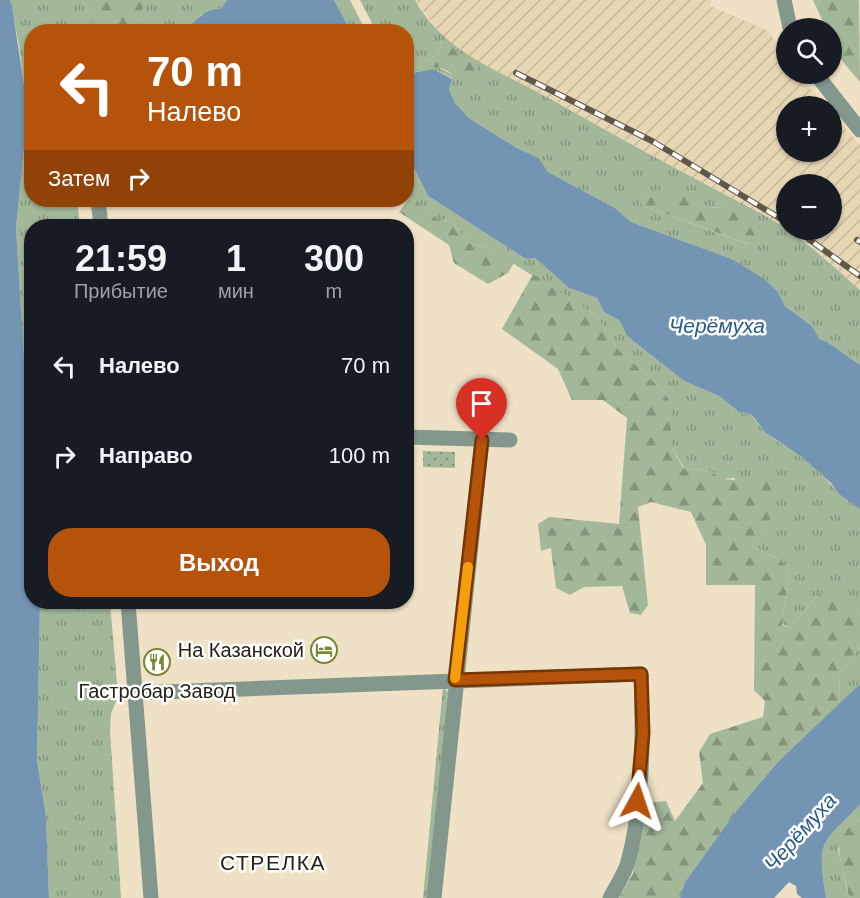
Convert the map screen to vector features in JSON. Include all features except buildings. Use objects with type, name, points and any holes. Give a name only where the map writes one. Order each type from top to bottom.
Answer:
[{"type":"street","points":[[784,0],[788,18]]},
{"type":"street","points":[[824,84],[860,130]]},
{"type":"street","points":[[414,437],[510,441]]},
{"type":"street","points":[[434,898],[455,680],[482,440]]},
{"type":"street","points":[[129,609],[151,898]]},
{"type":"street","points":[[135,693],[641,674],[643,733],[634,830],[626,867],[610,898]]},
{"type":"shaded area","points":[[415,0],[712,0],[710,6],[769,31],[776,43],[776,84],[806,84],[817,96],[776,96],[776,162],[842,162],[842,125],[860,145],[860,290],[802,240],[842,240],[842,174],[776,174],[776,223],[537,92],[483,66],[442,36]]},
{"type":"green space","points":[[10,0],[82,0],[94,24],[24,24],[24,83]]},
{"type":"green space","points":[[82,0],[145,0],[138,24],[94,24]]},
{"type":"green space","points":[[144,0],[227,0],[221,9],[201,15],[194,24],[138,24]]},
{"type":"green space","points":[[334,0],[350,0],[362,24],[347,24]]},
{"type":"green space","points":[[360,0],[415,0],[427,19],[458,48],[494,70],[771,219],[776,222],[776,240],[801,240],[811,247],[860,290],[860,365],[826,341],[820,340],[812,326],[785,306],[778,292],[732,259],[631,222],[615,208],[548,172],[539,158],[517,148],[469,118],[455,103],[449,89],[452,78],[433,69],[414,73],[414,68],[433,65],[454,75],[442,41],[438,55],[419,63],[414,54],[414,24],[372,24]],"holes":[[[694,191],[699,204],[708,208],[723,207],[754,241],[748,244],[643,206],[643,193],[659,200]]]},
{"type":"green space","points":[[813,0],[859,0],[860,82],[842,60],[842,18],[821,18]]},
{"type":"green space","points":[[442,41],[477,65],[476,71],[470,71],[467,79],[459,80],[449,71],[438,67],[414,68],[414,54],[419,63],[438,55]]},
{"type":"green space","points":[[24,148],[24,207],[78,207],[79,219],[24,219],[24,377],[16,228]]},
{"type":"green space","points":[[414,168],[428,196],[526,259],[535,258],[569,288],[597,298],[604,312],[620,321],[627,336],[684,381],[719,396],[739,412],[751,414],[768,434],[809,463],[840,494],[858,507],[860,509],[860,615],[857,610],[817,596],[790,628],[782,624],[789,571],[782,561],[752,546],[767,529],[734,478],[723,479],[710,471],[684,468],[671,446],[671,404],[664,391],[617,348],[597,316],[487,247],[468,243],[452,222],[435,218],[414,201]]},
{"type":"green space","points":[[695,191],[699,204],[708,208],[723,207],[751,216],[755,241],[749,244],[643,206],[635,197],[643,193],[659,199],[666,193]]},
{"type":"green space","points":[[414,200],[435,218],[452,222],[468,243],[487,247],[514,263],[508,273],[488,284],[454,263],[449,245],[414,222],[414,219],[410,219],[399,212],[403,207],[414,207]]},
{"type":"green space","points":[[533,274],[597,316],[617,348],[664,391],[671,404],[671,446],[683,468],[710,471],[723,479],[773,483],[779,492],[767,529],[752,546],[782,561],[789,571],[782,625],[790,628],[817,596],[828,589],[857,610],[860,615],[860,647],[839,674],[840,705],[777,763],[737,810],[685,882],[680,898],[619,898],[633,873],[646,803],[666,801],[675,821],[703,783],[699,752],[710,734],[763,717],[765,701],[754,690],[755,585],[706,585],[706,545],[691,512],[651,502],[638,507],[648,605],[641,615],[630,613],[622,586],[584,587],[570,595],[556,588],[551,548],[541,551],[538,524],[549,517],[619,524],[627,418],[603,400],[572,400],[558,369],[502,329]]},
{"type":"green space","points":[[423,451],[455,452],[455,468],[423,467]]},
{"type":"green space","points":[[40,609],[111,609],[118,696],[111,714],[110,731],[121,898],[49,898],[46,816],[37,761]]},
{"type":"green space","points":[[860,647],[860,684],[840,705],[839,674]]},
{"type":"green space","points":[[443,687],[448,692],[429,898],[423,898]]},
{"type":"green space","points":[[860,805],[860,820],[853,824],[838,849],[849,898],[826,898],[822,865],[825,845],[829,837]]},
{"type":"green space","points":[[860,820],[860,898],[849,898],[841,864],[840,845],[849,827]]},
{"type":"water","points":[[0,0],[10,0],[24,85],[24,148],[16,228],[24,362],[24,609],[40,609],[37,761],[46,816],[49,898],[0,898]]},
{"type":"water","points":[[227,0],[334,0],[347,24],[192,24],[205,13],[221,9]]},
{"type":"water","name":"Черёмуха","points":[[433,69],[452,79],[449,89],[455,103],[469,118],[517,148],[539,158],[548,172],[615,208],[631,222],[732,259],[764,279],[778,292],[785,306],[812,326],[820,340],[826,341],[860,365],[860,509],[839,494],[831,483],[803,458],[765,432],[751,414],[739,412],[719,396],[684,381],[627,336],[620,321],[604,312],[597,298],[569,288],[535,258],[526,259],[428,196],[414,168],[414,73]]},
{"type":"water","name":"Черёмуха","points":[[860,684],[860,805],[829,837],[825,845],[822,865],[826,898],[802,898],[797,894],[796,886],[789,882],[774,898],[680,898],[685,882],[737,810],[777,763]]},
{"type":"waterway","points":[[20,92],[24,92]]},
{"type":"railway","points":[[516,73],[652,141],[776,216]]},
{"type":"railway","points":[[810,240],[860,276]]},
{"type":"slow traffic","points":[[455,678],[468,567]]},
{"type":"place","name":"На Казанской","points":[[324,650]]},
{"type":"place","name":"Гастробар Завод","points":[[157,662]]},
{"type":"district","name":"СТРЕЛКА","points":[[273,862]]},
{"type":"route","points":[[482,440],[455,680],[641,674],[643,733],[637,801]]}]
